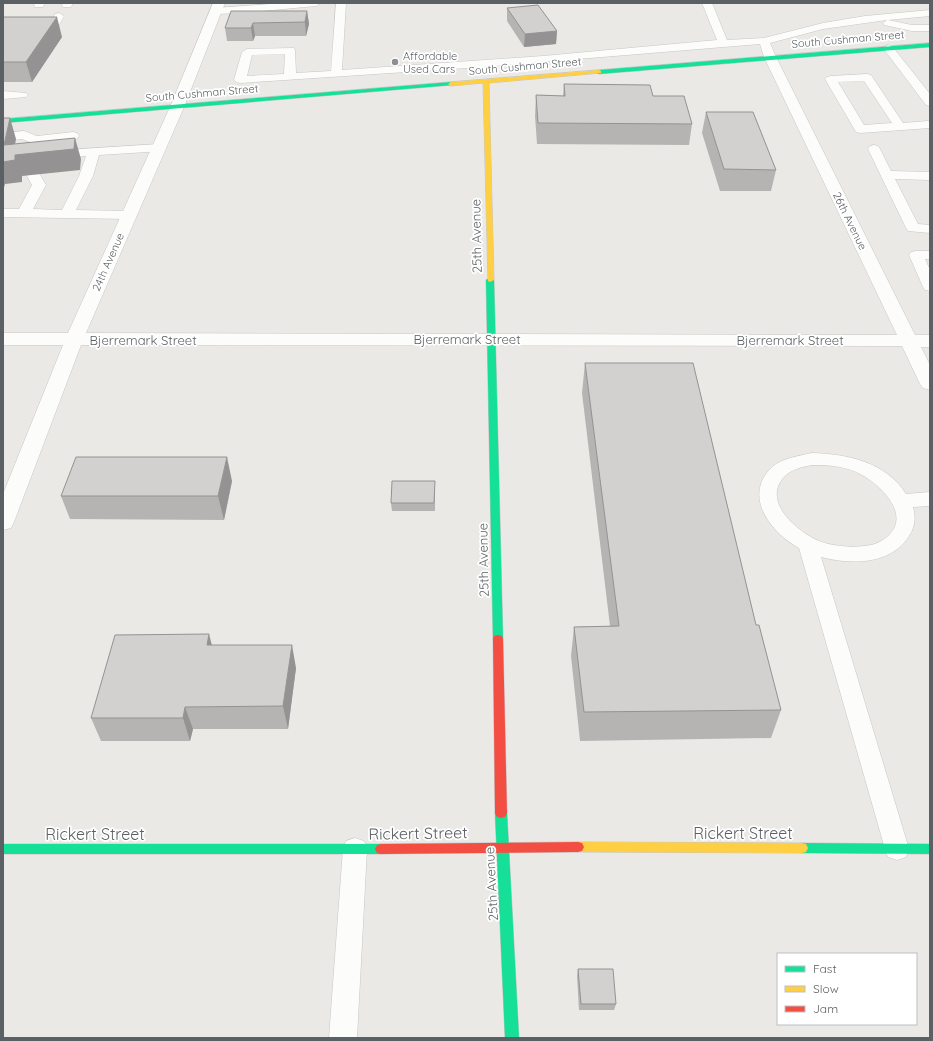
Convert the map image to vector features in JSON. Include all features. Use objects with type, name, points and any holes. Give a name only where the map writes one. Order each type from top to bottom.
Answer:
[{"type":"street","name":"24th Avenue","points":[[3,522],[74,340],[177,107],[218,7]]},
{"type":"street","name":"South Cushman Street","points":[[3,121],[930,45]]},
{"type":"street","name":"26th Avenue","points":[[770,58],[930,384]]},
{"type":"street","name":"25th Avenue","points":[[486,81],[502,847],[512,1038]]},
{"type":"street","name":"Bjerremark Street","points":[[3,339],[930,341]]},
{"type":"street","name":"Rickert Street","points":[[4,851],[502,847],[930,849]]},
{"type":"lane","points":[[218,7],[241,10],[316,3]]},
{"type":"lane","points":[[336,74],[341,3]]},
{"type":"lane","points":[[708,3],[723,43]]},
{"type":"lane","points":[[290,77],[290,50],[247,52],[240,80],[290,77],[336,74],[484,64],[590,56],[723,43],[764,41],[824,26],[865,19],[930,13]]},
{"type":"lane","points":[[3,24],[41,19]]},
{"type":"lane","points":[[865,19],[912,28],[930,28]]},
{"type":"lane","points":[[764,41],[770,58]]},
{"type":"lane","points":[[888,48],[930,102]]},
{"type":"lane","points":[[590,56],[595,72]]},
{"type":"lane","points":[[484,64],[486,81]]},
{"type":"lane","points":[[900,127],[867,77],[831,79],[860,129],[929,127],[930,109]]},
{"type":"lane","points":[[3,95],[22,95]]},
{"type":"lane","points":[[71,153],[76,115]]},
{"type":"lane","points":[[3,137],[24,136],[35,140]]},
{"type":"lane","points":[[20,148],[35,140],[73,136]]},
{"type":"lane","points":[[50,156],[71,153],[159,148]]},
{"type":"lane","points":[[874,149],[913,228],[930,229]]},
{"type":"lane","points":[[67,214],[86,176],[94,152]]},
{"type":"lane","points":[[887,175],[930,176]]},
{"type":"lane","points":[[24,213],[36,181],[49,176]]},
{"type":"lane","points":[[3,213],[129,215]]},
{"type":"lane","points":[[930,255],[916,255],[930,287]]},
{"type":"lane","points":[[812,459],[833,459],[855,464],[874,474],[891,486],[902,501],[906,517],[903,532],[892,544],[874,552],[852,555],[828,551],[808,544],[785,530],[773,515],[768,499],[770,484],[778,472],[793,464],[812,459]]},
{"type":"lane","points":[[902,501],[930,499]]},
{"type":"lane","points":[[808,544],[896,849]]},
{"type":"lane","points":[[343,1038],[355,849]]},
{"type":"building","points":[[538,5],[557,31],[525,34],[507,8]]},
{"type":"building","points":[[231,11],[307,11],[305,22],[253,23],[251,28],[225,28]]},
{"type":"building","points":[[3,17],[57,17],[26,62],[3,62]]},
{"type":"building","points":[[564,84],[650,85],[653,96],[684,96],[692,124],[538,123],[536,95],[565,96]]},
{"type":"building","points":[[706,112],[753,112],[776,170],[724,169]]},
{"type":"building","points":[[3,118],[10,118],[4,145],[75,138],[74,149],[15,155],[15,160],[3,162]]},
{"type":"building","points":[[585,363],[693,363],[756,625],[759,625],[781,710],[584,712],[574,627],[619,626]]},
{"type":"building","points":[[76,457],[227,457],[218,496],[61,496]]},
{"type":"building","points":[[392,481],[435,481],[434,503],[391,503]]},
{"type":"building","points":[[209,634],[207,645],[292,645],[283,706],[185,707],[183,718],[91,718],[115,635]]},
{"type":"building","points":[[578,969],[613,969],[616,1004],[581,1004]]},
{"type":"traffic: fast","points":[[599,72],[930,45]]},
{"type":"traffic: fast","points":[[3,121],[451,84]]},
{"type":"traffic: fast","points":[[490,280],[498,639]]},
{"type":"traffic: fast","points":[[501,813],[512,1038]]},
{"type":"traffic: fast","points":[[802,848],[930,849]]},
{"type":"traffic: fast","points":[[3,849],[381,849]]},
{"type":"traffic: slow","points":[[451,84],[599,72]]},
{"type":"traffic: slow","points":[[486,81],[490,280]]},
{"type":"traffic: slow","points":[[578,847],[802,848]]},
{"type":"traffic: jam","points":[[498,639],[501,813]]},
{"type":"traffic: jam","points":[[381,849],[578,847]]},
{"type":"place","name":"Affordable Used Cars","points":[[395,62]]}]
